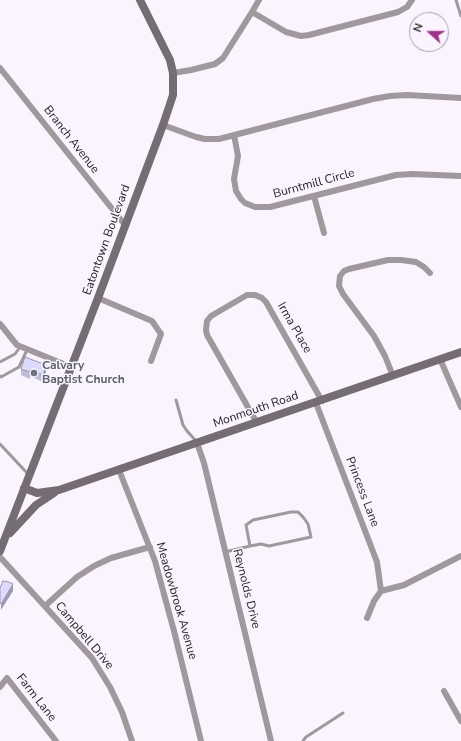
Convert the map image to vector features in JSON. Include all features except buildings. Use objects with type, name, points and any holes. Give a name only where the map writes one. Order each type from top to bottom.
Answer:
[{"type":"main road","name":"Eatontown Boulevard","points":[[0,551],[98,298],[173,95],[173,72],[170,60],[166,49],[140,0]]},
{"type":"main road","name":"Monmouth Road","points":[[24,488],[37,493],[59,490],[461,352]]},
{"type":"main road","name":"Monmouth Road","points":[[6,537],[36,504],[59,490]]},
{"type":"main road","points":[[20,499],[36,504]]},
{"type":"street","points":[[173,72],[191,70],[215,64],[223,58],[259,0]]},
{"type":"street","points":[[252,12],[286,32],[294,35],[305,36],[398,12],[407,7],[412,0]]},
{"type":"street","name":"Branch Avenue","points":[[0,68],[124,225]]},
{"type":"street","points":[[163,124],[196,137],[205,139],[219,139],[373,99],[390,96],[407,95],[461,98]]},
{"type":"street","name":"Burntmill Circle","points":[[234,135],[238,156],[234,179],[235,186],[239,196],[245,203],[255,207],[266,208],[396,175],[412,174],[461,176]]},
{"type":"street","points":[[314,196],[324,233]]},
{"type":"street","points":[[393,376],[374,336],[343,294],[339,286],[340,276],[344,271],[349,269],[388,260],[416,262],[430,273]]},
{"type":"street","name":"Irma Place","points":[[257,423],[207,335],[206,330],[207,321],[211,316],[247,295],[255,295],[266,302],[319,402]]},
{"type":"street","points":[[98,298],[152,321],[161,334],[151,361]]},
{"type":"street","points":[[0,324],[13,342],[20,347],[71,367]]},
{"type":"street","points":[[440,359],[461,407]]},
{"type":"street","name":"Princess Lane","points":[[319,402],[377,562],[381,591]]},
{"type":"street","name":"Reynolds Drive","points":[[197,443],[271,741]]},
{"type":"street","name":"Meadowbrook Avenue","points":[[119,470],[150,547],[174,631],[201,741]]},
{"type":"street","points":[[45,606],[77,577],[94,566],[111,558],[150,547]]},
{"type":"street","points":[[367,618],[374,601],[381,591],[404,585],[461,556]]},
{"type":"street","name":"Campbell Drive","points":[[0,557],[92,658],[102,672],[122,712],[132,741]]},
{"type":"street","name":"Farm Lane","points":[[0,687],[7,678],[56,741]]},
{"type":"street","points":[[444,691],[461,721]]},
{"type":"lane","points":[[456,0],[461,16]]},
{"type":"lane","points":[[0,362],[15,354],[20,347]]},
{"type":"lane","points":[[0,376],[1,377],[19,367],[27,350]]},
{"type":"lane","points":[[176,400],[183,425],[197,443]]},
{"type":"lane","points":[[0,444],[29,475]]},
{"type":"lane","points":[[225,552],[261,544],[269,546],[311,536],[308,524],[298,512],[253,520],[246,525],[250,546]]},
{"type":"lane","points":[[303,741],[306,737],[343,713]]},
{"type":"place","name":"Calvary Baptist Church","points":[[34,373]]}]
